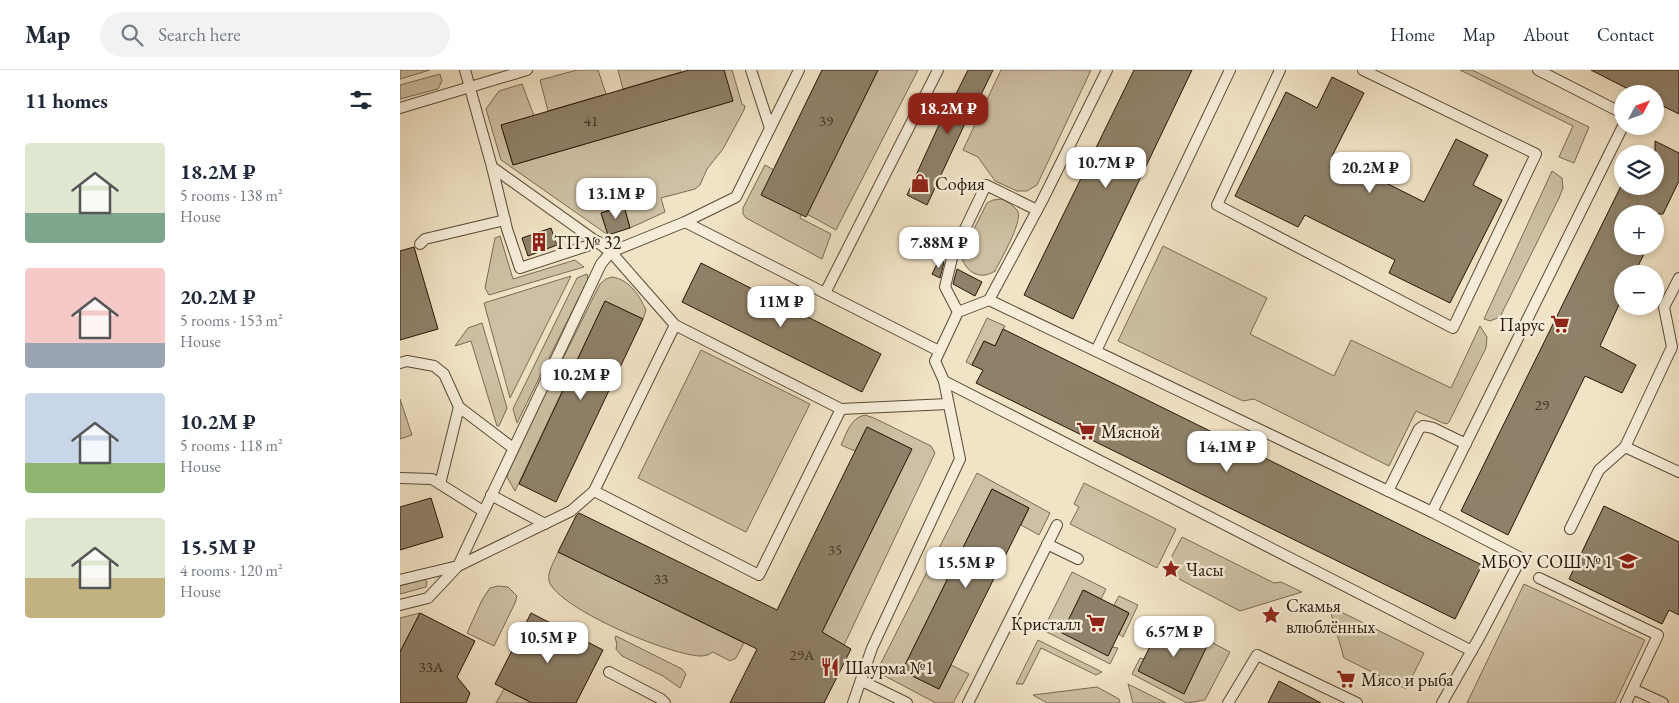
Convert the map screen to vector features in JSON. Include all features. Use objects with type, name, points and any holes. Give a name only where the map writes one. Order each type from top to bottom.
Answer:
[{"type":"lane","points":[[465,70],[520,268],[599,242]]},
{"type":"lane","points":[[400,108],[527,70]]},
{"type":"lane","points":[[751,70],[770,128]]},
{"type":"lane","points":[[400,605],[428,598],[458,566],[601,264],[611,252],[685,222],[736,197],[799,70]]},
{"type":"lane","points":[[825,293],[938,70]]},
{"type":"lane","points":[[853,703],[872,648],[960,459],[944,381],[935,360],[958,312],[989,300],[1037,210],[1107,70]]},
{"type":"lane","points":[[1096,351],[1230,70]]},
{"type":"lane","points":[[1280,70],[1217,205],[1453,328],[1536,154],[1363,70]]},
{"type":"lane","points":[[1538,70],[1614,109]]},
{"type":"lane","points":[[1432,512],[1620,135]]},
{"type":"lane","points":[[492,167],[611,252],[675,325],[842,409],[948,404]]},
{"type":"lane","points":[[958,312],[945,287],[953,254],[986,185],[1037,210]]},
{"type":"lane","points":[[420,244],[425,239],[506,220]]},
{"type":"lane","points":[[685,222],[940,351]]},
{"type":"lane","points":[[1570,529],[1599,470],[1624,447],[1672,347],[1664,307],[1679,278]]},
{"type":"lane","points":[[989,300],[1432,512],[1521,558],[1442,703]]},
{"type":"lane","points":[[400,580],[458,566],[571,511],[594,491],[675,325]]},
{"type":"lane","points":[[400,363],[407,361],[434,366],[444,374],[458,407],[513,448]]},
{"type":"lane","points":[[944,381],[1472,651]]},
{"type":"lane","points":[[440,484],[458,407]]},
{"type":"lane","points":[[594,491],[759,574],[842,409]]},
{"type":"lane","points":[[1388,491],[1419,430],[1423,426],[1433,428],[1466,444]]},
{"type":"lane","points":[[1624,447],[1679,472]]},
{"type":"lane","points":[[400,478],[432,479],[483,511]]},
{"type":"lane","points":[[491,495],[545,524]]},
{"type":"lane","points":[[968,703],[1056,525]]},
{"type":"lane","points":[[1047,544],[1078,559]]},
{"type":"lane","points":[[1539,578],[1658,635],[1626,703]]},
{"type":"lane","points":[[1228,703],[1257,655],[1357,703]]},
{"type":"lane","points":[[609,672],[661,699],[665,703]]},
{"type":"lane","points":[[862,681],[907,703]]},
{"type":"lane","points":[[1633,688],[1663,703]]},
{"type":"lane","points":[[1330,703],[1335,692]]},
{"type":"shaded area","points":[[400,70],[430,70],[400,79]]},
{"type":"shaded area","points":[[577,70],[598,70],[606,94],[548,111],[540,80]]},
{"type":"shaded area","points":[[618,70],[680,70],[681,72],[623,89]]},
{"type":"shaded area","points":[[724,70],[732,70],[742,104],[745,106],[723,149],[707,169],[700,185],[695,189],[661,198],[665,212],[630,228],[624,206],[601,213],[608,235],[501,160],[486,109],[499,91],[522,84],[534,116],[501,125],[513,165],[732,101]]},
{"type":"shaded area","points":[[878,70],[918,70],[836,230],[807,214]]},
{"type":"shaded area","points":[[1001,70],[1091,70],[1037,185],[1027,191],[1017,191],[995,181],[978,157],[963,150]]},
{"type":"shaded area","points":[[1460,70],[1472,70],[1589,127],[1574,163],[1559,157],[1573,126]]},
{"type":"shaded area","points":[[440,74],[442,81],[438,89],[400,99],[400,85]]},
{"type":"shaded area","points":[[765,165],[774,170],[801,214],[800,218],[831,234],[822,259],[746,218],[743,214],[743,208]]},
{"type":"shaded area","points":[[1552,171],[1562,178],[1563,188],[1559,198],[1500,317],[1490,321],[1484,319]]},
{"type":"shaded area","points":[[1002,199],[1013,206],[1018,212],[1017,224],[995,271],[979,275],[966,266],[961,255],[987,203]]},
{"type":"shaded area","points":[[500,236],[513,279],[575,260],[584,267],[489,295],[485,288],[495,238]]},
{"type":"shaded area","points":[[1163,246],[1267,298],[1250,334],[1334,376],[1351,340],[1451,388],[1480,326],[1487,337],[1486,348],[1449,422],[1447,424],[1443,423],[1416,411],[1389,466],[1254,399],[1243,401],[1118,341]]},
{"type":"shaded area","points":[[587,274],[588,279],[517,423],[513,409],[577,278]]},
{"type":"shaded area","points":[[571,276],[510,398],[484,303]]},
{"type":"shaded area","points":[[612,277],[624,281],[637,294],[646,310],[643,319],[605,301],[515,491],[507,477],[508,469],[600,284]]},
{"type":"shaded area","points":[[987,318],[1005,326],[995,346],[984,341],[972,365],[966,362]]},
{"type":"shaded area","points":[[482,323],[507,408],[499,426],[497,426],[471,341],[455,346],[468,328]]},
{"type":"shaded area","points":[[701,350],[810,404],[746,532],[638,478]]},
{"type":"shaded area","points":[[400,399],[412,435],[400,439]]},
{"type":"shaded area","points":[[865,415],[931,446],[935,453],[844,645],[822,632],[911,449],[867,427],[855,451],[841,445],[852,423]]},
{"type":"shaded area","points":[[977,473],[1050,513],[1039,535],[1021,525],[1029,508],[992,489],[902,671],[939,689],[951,665],[969,674],[953,703],[936,703],[883,675],[880,665]]},
{"type":"shaded area","points":[[1084,483],[1176,529],[1157,568],[1070,524],[1079,507],[1074,504]]},
{"type":"shaded area","points":[[1182,537],[1274,583],[1281,582],[1302,592],[1240,611],[1164,571]]},
{"type":"shaded area","points":[[558,552],[744,643],[736,658],[730,661],[713,652],[702,656],[668,649],[618,629],[573,605],[557,592],[549,581],[550,570]]},
{"type":"shaded area","points":[[1072,572],[1106,589],[1101,599],[1084,590],[1112,647],[1118,648],[1110,664],[1043,630]]},
{"type":"shaded area","points":[[425,579],[427,582],[426,587],[400,594],[400,586]]},
{"type":"shaded area","points":[[1524,584],[1645,640],[1615,703],[1467,703]]},
{"type":"shaded area","points":[[498,586],[508,587],[517,596],[494,646],[467,633],[482,600],[490,588]]},
{"type":"shaded area","points":[[1119,596],[1138,605],[1123,637],[1119,634],[1129,613],[1114,605]]},
{"type":"shaded area","points":[[1329,606],[1424,653],[1406,689],[1344,658]]},
{"type":"shaded area","points":[[420,613],[400,652],[400,618]]},
{"type":"shaded area","points":[[1161,617],[1182,627],[1177,637],[1159,628],[1149,648],[1146,647]]},
{"type":"shaded area","points":[[1194,633],[1230,652],[1205,700],[1187,703],[1132,674],[1140,658],[1144,659]]},
{"type":"shaded area","points":[[616,636],[682,669],[686,674],[680,688],[663,676],[622,656],[616,649]]},
{"type":"shaded area","points":[[1038,640],[1102,672],[1096,675],[1041,648],[1023,684],[1016,684]]},
{"type":"shaded area","points":[[1128,684],[1166,703],[1133,703]]},
{"type":"shaded area","points":[[1097,687],[1119,699],[1120,703],[1047,703],[1033,695]]},
{"type":"shaded area","points":[[504,689],[532,703],[496,703]]},
{"type":"building","points":[[689,70],[724,70],[733,101],[513,165],[501,125]]},
{"type":"building","points":[[822,70],[878,70],[806,217],[761,195]]},
{"type":"building","points":[[968,70],[993,70],[977,103],[975,102],[927,205],[907,195],[948,105],[950,106]]},
{"type":"building","points":[[1134,70],[1192,70],[1073,319],[1024,295]]},
{"type":"building","points":[[1591,70],[1679,70],[1679,114],[1664,106],[1664,85],[1620,85]]},
{"type":"building","points":[[1332,77],[1364,93],[1332,156],[1424,202],[1456,139],[1488,155],[1473,185],[1502,200],[1450,303],[1389,273],[1395,260],[1305,215],[1298,227],[1235,196],[1286,92],[1317,108]]},
{"type":"building","points":[[1655,141],[1663,145],[1655,145]]},
{"type":"building","points":[[1664,146],[1679,153],[1679,181],[1664,212],[1664,205],[1614,205],[1614,255],[1644,255],[1638,265],[1614,265],[1614,315],[1600,346],[1636,365],[1622,393],[1585,376],[1508,535],[1461,511],[1617,195],[1664,195]]},
{"type":"building","points":[[624,206],[630,228],[608,235],[601,213]]},
{"type":"building","name":"ТП № 32","points":[[551,228],[557,245],[528,256],[522,238]]},
{"type":"building","points":[[414,247],[438,329],[400,340],[400,251]]},
{"type":"building","points":[[939,260],[944,262],[940,278],[932,274]]},
{"type":"building","points":[[701,263],[881,354],[862,392],[682,302]]},
{"type":"building","points":[[957,269],[982,282],[975,296],[953,284]]},
{"type":"building","points":[[605,301],[643,319],[556,502],[519,484]]},
{"type":"building","points":[[1003,329],[1482,565],[1455,619],[976,383],[983,370],[972,365],[984,341],[995,346]]},
{"type":"building","points":[[867,427],[912,449],[822,632],[851,649],[824,703],[730,703],[757,649],[558,552],[579,513],[777,610]]},
{"type":"building","points":[[992,489],[1029,508],[939,689],[902,671]]},
{"type":"building","points":[[431,498],[443,537],[400,550],[400,507]]},
{"type":"building","name":"МБОУ СОШ № 1","points":[[1604,506],[1679,542],[1679,615],[1669,610],[1662,624],[1569,579]]},
{"type":"building","name":"Кристалл","points":[[1083,590],[1129,613],[1108,656],[1062,633]]},
{"type":"building","points":[[420,613],[475,641],[457,677],[470,693],[466,703],[400,703],[400,652]]},
{"type":"building","points":[[531,613],[603,650],[576,703],[532,703],[495,684]]},
{"type":"building","points":[[1182,627],[1210,640],[1184,694],[1138,671],[1159,628],[1177,637]]},
{"type":"building","points":[[1279,681],[1321,703],[1268,703]]},
{"type":"place","name":"София","points":[[920,183]]},
{"type":"place","name":"ТП № 32","points":[[539,242]]},
{"type":"place","name":"Парус","points":[[1560,324]]},
{"type":"place","name":"Мясной","points":[[1086,431]]},
{"type":"place","name":"МБОУ СОШ № 1","points":[[1628,561]]},
{"type":"place","name":"Часы","points":[[1171,569]]},
{"type":"place","name":"Скамья влюблённых","points":[[1271,615]]},
{"type":"place","name":"Кристалл","points":[[1096,623]]},
{"type":"place","name":"Шаурма №1","points":[[830,667]]},
{"type":"place","name":"Мясо и рыба","points":[[1346,679]]}]
